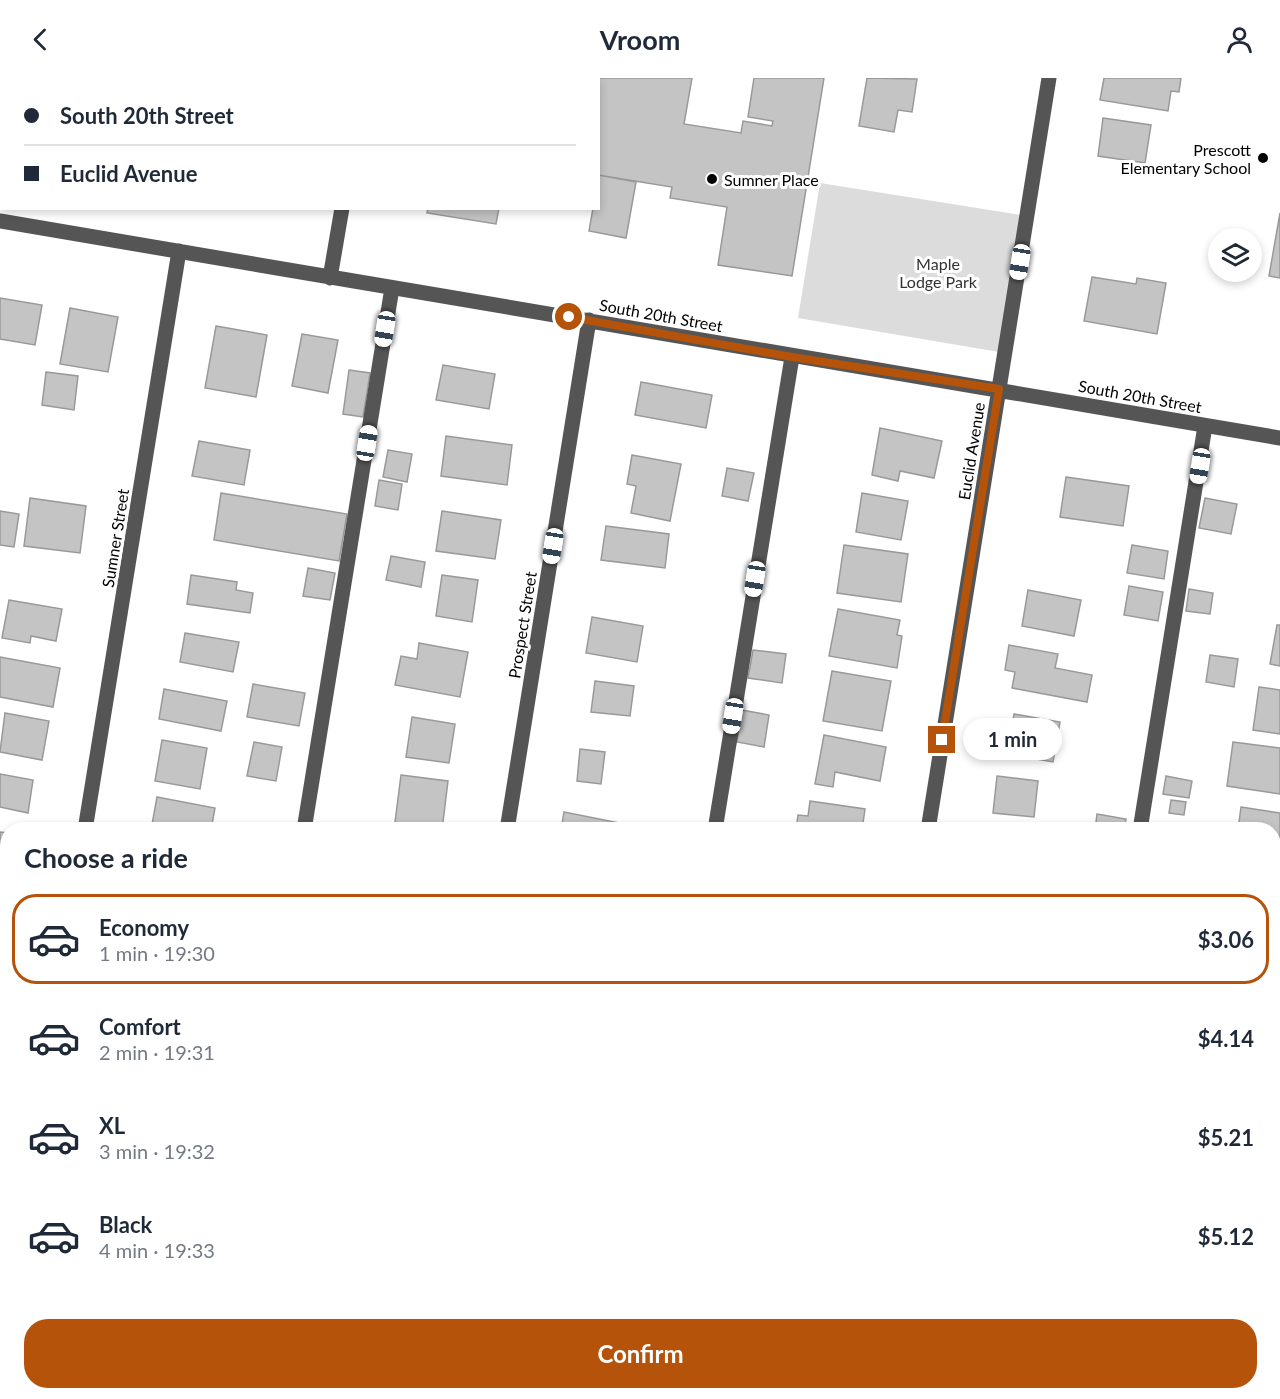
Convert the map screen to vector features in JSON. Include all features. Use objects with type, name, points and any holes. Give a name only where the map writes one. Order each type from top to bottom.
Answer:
[{"type":"street","name":"Euclid Avenue","points":[[929,822],[1049,78]]},
{"type":"street","points":[[330,278],[342,210]]},
{"type":"street","name":"South 20th Street","points":[[0,221],[1280,438]]},
{"type":"street","name":"Sumner Street","points":[[87,822],[179,251]]},
{"type":"street","points":[[305,822],[392,288]]},
{"type":"street","name":"Prospect Street","points":[[508,822],[589,320]]},
{"type":"street","points":[[716,822],[792,357]]},
{"type":"street","points":[[1141,822],[1205,426]]},
{"type":"green space","name":"Maple Lodge Park","points":[[820,183],[1027,216],[1005,353],[798,318]]},
{"type":"building","name":"Sumner Place","points":[[600,78],[692,78],[684,124],[741,133],[743,121],[772,126],[773,121],[748,117],[754,78],[824,78],[792,276],[718,265],[727,207],[670,198],[672,187],[600,175]]},
{"type":"building","points":[[867,78],[917,79],[912,112],[898,110],[894,132],[859,126]]},
{"type":"building","points":[[1104,78],[1181,78],[1179,92],[1171,91],[1168,111],[1100,100]]},
{"type":"building","points":[[1103,118],[1151,125],[1145,163],[1098,156]]},
{"type":"building","points":[[600,175],[636,182],[626,238],[589,231],[593,210],[600,210]]},
{"type":"building","points":[[428,210],[499,210],[496,224],[427,213]]},
{"type":"building","name":"Prescott Elementary School","points":[[1280,213],[1280,278],[1269,276]]},
{"type":"building","points":[[1092,277],[1136,284],[1137,278],[1166,283],[1157,334],[1084,321]]},
{"type":"building","points":[[0,298],[42,305],[35,345],[0,339]]},
{"type":"building","points":[[70,308],[118,317],[108,372],[60,364]]},
{"type":"building","points":[[216,326],[267,335],[256,397],[205,388]]},
{"type":"building","points":[[302,334],[338,340],[328,393],[292,386]]},
{"type":"building","points":[[443,365],[495,374],[489,409],[436,400]]},
{"type":"building","points":[[349,370],[370,373],[363,417],[343,414]]},
{"type":"building","points":[[46,372],[78,376],[74,410],[42,405]]},
{"type":"building","points":[[641,382],[712,395],[706,428],[635,415]]},
{"type":"building","points":[[880,428],[942,441],[934,478],[900,471],[898,481],[872,475]]},
{"type":"building","points":[[446,436],[512,445],[507,485],[441,476]]},
{"type":"building","points":[[199,441],[250,450],[244,485],[192,476]]},
{"type":"building","points":[[388,450],[412,454],[407,482],[383,477]]},
{"type":"building","points":[[632,455],[681,464],[670,521],[631,513],[636,486],[627,484]]},
{"type":"building","points":[[727,468],[754,473],[748,501],[722,496]]},
{"type":"building","points":[[1066,477],[1129,486],[1123,526],[1060,517]]},
{"type":"building","points":[[379,480],[402,484],[398,510],[375,506]]},
{"type":"building","points":[[221,493],[347,514],[339,561],[214,540]]},
{"type":"building","points":[[862,493],[908,501],[901,540],[856,532]]},
{"type":"building","points":[[30,498],[86,506],[80,553],[24,546]]},
{"type":"building","points":[[1205,498],[1237,504],[1231,534],[1199,528]]},
{"type":"building","points":[[0,511],[19,514],[14,547],[0,545]]},
{"type":"building","points":[[442,511],[501,520],[495,559],[436,551]]},
{"type":"building","points":[[606,526],[669,534],[665,568],[601,560]]},
{"type":"building","points":[[844,545],[908,554],[901,602],[837,593]]},
{"type":"building","points":[[1132,545],[1168,551],[1164,579],[1127,573]]},
{"type":"building","points":[[391,556],[425,562],[421,587],[386,580]]},
{"type":"building","points":[[308,568],[335,573],[330,600],[303,596]]},
{"type":"building","points":[[191,575],[237,582],[236,590],[253,593],[250,613],[187,604]]},
{"type":"building","points":[[442,575],[478,580],[472,622],[436,616]]},
{"type":"building","points":[[1129,586],[1163,592],[1158,621],[1124,615]]},
{"type":"building","points":[[1189,589],[1213,593],[1210,614],[1186,611]]},
{"type":"building","points":[[1028,590],[1081,600],[1074,636],[1022,626]]},
{"type":"building","points":[[9,600],[62,609],[56,641],[31,636],[30,643],[2,638]]},
{"type":"building","points":[[838,609],[900,620],[897,635],[902,636],[897,668],[829,656]]},
{"type":"building","points":[[592,617],[643,626],[637,662],[586,653]]},
{"type":"building","points":[[1277,625],[1280,625],[1280,666],[1270,664]]},
{"type":"building","points":[[185,633],[239,642],[233,672],[180,662]]},
{"type":"building","points":[[419,643],[468,652],[460,697],[395,685],[401,656],[417,659]]},
{"type":"building","points":[[1009,645],[1058,654],[1055,668],[1092,675],[1087,702],[1012,688],[1015,672],[1005,670]]},
{"type":"building","points":[[753,650],[786,654],[782,683],[748,678]]},
{"type":"building","points":[[1210,655],[1238,659],[1234,687],[1206,682]]},
{"type":"building","points":[[0,657],[60,668],[53,707],[0,697]]},
{"type":"building","points":[[832,671],[891,681],[882,731],[823,721]]},
{"type":"building","points":[[595,681],[634,686],[630,716],[591,712]]},
{"type":"building","points":[[253,684],[305,693],[299,726],[247,717]]},
{"type":"building","points":[[1259,687],[1280,690],[1280,734],[1253,730]]},
{"type":"building","points":[[164,689],[227,701],[221,731],[159,719]]},
{"type":"building","points":[[742,710],[769,715],[764,747],[737,742]]},
{"type":"building","points":[[5,713],[49,721],[42,760],[0,752]]},
{"type":"building","points":[[1014,714],[1060,722],[1053,762],[1007,754]]},
{"type":"building","points":[[412,717],[455,724],[449,763],[406,757]]},
{"type":"building","points":[[824,735],[886,747],[880,781],[835,772],[833,787],[815,784]]},
{"type":"building","points":[[162,740],[207,748],[200,789],[155,781]]},
{"type":"building","points":[[254,742],[282,747],[276,781],[247,776]]},
{"type":"building","points":[[1233,742],[1280,748],[1280,794],[1227,786]]},
{"type":"building","points":[[580,749],[605,752],[601,784],[577,781]]},
{"type":"building","points":[[0,774],[33,780],[28,813],[0,807]]},
{"type":"building","points":[[401,775],[448,781],[443,822],[395,822]]},
{"type":"building","points":[[997,776],[1038,781],[1034,817],[993,813]]},
{"type":"building","points":[[1166,776],[1192,781],[1189,798],[1163,794]]},
{"type":"building","points":[[157,797],[215,808],[212,822],[152,822]]},
{"type":"building","points":[[1171,800],[1186,802],[1184,815],[1169,813]]},
{"type":"building","points":[[810,801],[865,809],[863,822],[797,822],[798,815],[808,816]]},
{"type":"building","points":[[1241,807],[1280,813],[1280,822],[1239,822]]},
{"type":"building","points":[[564,812],[615,822],[562,822]]},
{"type":"building","points":[[1097,814],[1126,819],[1125,822],[1096,822]]},
{"type":"place","name":"Prescott Elementary School","points":[[1263,158]]},
{"type":"place","name":"Sumner Place","points":[[712,179]]},
{"type":"route","points":[[569,317],[792,357],[999,389],[942,740]]}]
